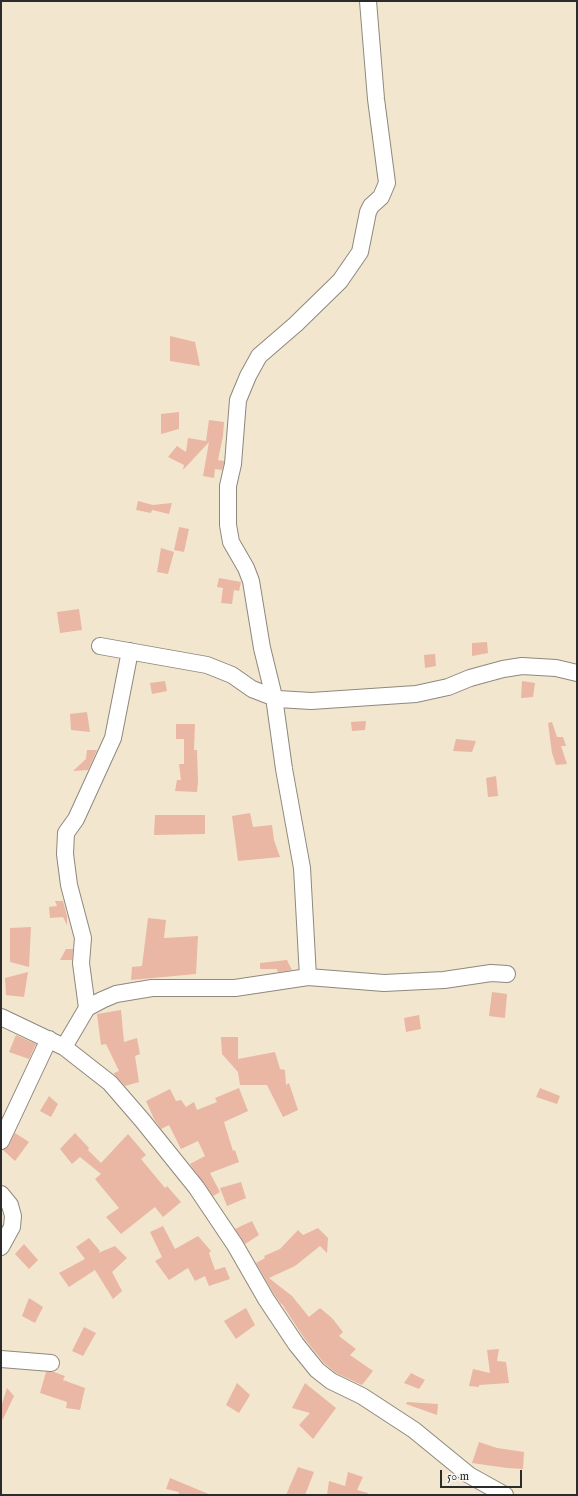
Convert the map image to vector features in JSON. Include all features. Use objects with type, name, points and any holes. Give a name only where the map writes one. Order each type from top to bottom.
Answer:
[{"type":"street","points":[[308,977],[302,868],[284,769],[274,697],[262,648],[252,581],[231,542],[228,525],[228,486],[233,464],[238,400],[248,376],[259,356],[296,324],[340,281],[360,252],[368,212],[371,206],[381,197],[387,183],[376,99],[368,1]]},
{"type":"street","points":[[100,646],[207,665],[232,675],[252,689],[278,699],[311,701],[416,694],[448,687],[470,678],[503,669],[522,666],[556,668],[577,673]]},
{"type":"street","points":[[87,1008],[81,963],[83,938],[69,885],[65,854],[66,833],[76,819],[113,738],[130,651]]},
{"type":"street","points":[[64,1047],[87,1008],[116,994],[152,988],[235,988],[308,977],[384,983],[444,980],[491,973],[507,974]]},
{"type":"street","points":[[1,1018],[64,1047],[110,1083],[142,1120],[196,1188],[235,1245],[266,1299],[296,1344],[314,1367],[331,1381],[362,1396],[408,1425],[469,1474],[505,1495]]},
{"type":"street","points":[[1,1141],[49,1039]]},
{"type":"street","points":[[1,1194],[10,1205],[13,1216],[12,1227],[1,1246]]},
{"type":"street","points":[[1,1359],[51,1363]]},
{"type":"building","points":[[170,336],[195,342],[200,366],[170,361]]},
{"type":"building","points":[[179,412],[179,429],[161,434],[161,414]]},
{"type":"building","points":[[209,420],[224,422],[218,460],[224,461],[224,463],[222,470],[215,469],[214,478],[203,476],[209,442],[183,470],[184,465],[168,457],[177,446],[186,452],[188,438],[206,441]]},
{"type":"building","points":[[138,501],[153,505],[172,503],[169,514],[152,510],[151,513],[136,510]]},
{"type":"building","points":[[179,527],[189,529],[184,552],[174,550]]},
{"type":"building","points":[[161,548],[174,552],[168,574],[157,572]]},
{"type":"building","points":[[219,578],[241,582],[239,591],[234,590],[232,604],[221,603],[223,588],[217,587]]},
{"type":"building","points":[[79,609],[82,630],[60,633],[57,612]]},
{"type":"building","points":[[487,642],[488,653],[472,656],[472,643]]},
{"type":"building","points":[[435,654],[436,666],[425,668],[424,655]]},
{"type":"building","points":[[165,681],[167,691],[152,694],[150,683]]},
{"type":"building","points":[[522,681],[535,683],[533,697],[521,698]]},
{"type":"building","points":[[87,712],[90,732],[71,730],[70,714]]},
{"type":"building","points":[[366,721],[365,730],[352,731],[351,722]]},
{"type":"building","points":[[552,722],[557,737],[563,737],[566,746],[561,746],[567,764],[556,765],[552,753],[548,723]]},
{"type":"building","points":[[176,724],[195,724],[194,750],[197,750],[197,792],[175,791],[177,780],[181,780],[179,764],[184,764],[184,739],[176,739]]},
{"type":"building","points":[[456,739],[476,741],[472,752],[453,751]]},
{"type":"building","points":[[87,750],[97,750],[88,770],[73,771],[86,759]]},
{"type":"building","points":[[496,776],[498,796],[488,797],[486,778]]},
{"type":"building","points":[[250,813],[253,827],[272,825],[274,840],[280,857],[238,861],[232,816]]},
{"type":"building","points":[[155,815],[205,815],[205,834],[154,835]]},
{"type":"building","points":[[55,901],[63,901],[67,916],[67,925],[63,917],[50,918],[49,907],[57,906]]},
{"type":"building","points":[[148,918],[166,920],[164,938],[198,936],[196,974],[131,980],[132,967],[142,966]]},
{"type":"building","points":[[31,927],[29,967],[10,962],[10,928]]},
{"type":"building","points":[[66,949],[73,949],[72,960],[60,960]]},
{"type":"building","points":[[287,960],[292,970],[278,972],[277,969],[260,969],[260,963]]},
{"type":"building","points":[[28,972],[24,997],[6,995],[5,978]]},
{"type":"building","points":[[492,992],[507,994],[505,1018],[489,1016]]},
{"type":"building","points":[[121,1010],[124,1042],[137,1038],[140,1054],[135,1056],[139,1082],[125,1086],[114,1074],[119,1071],[106,1044],[101,1045],[97,1014]]},
{"type":"building","points":[[419,1015],[421,1029],[406,1032],[404,1018]]},
{"type":"building","points":[[16,1035],[36,1044],[29,1059],[9,1052]]},
{"type":"building","points":[[221,1037],[238,1037],[238,1059],[275,1052],[280,1069],[285,1070],[286,1085],[289,1083],[298,1110],[283,1117],[267,1085],[240,1085],[238,1072],[222,1054]]},
{"type":"building","points":[[239,1088],[248,1111],[224,1122],[233,1151],[235,1150],[239,1162],[210,1173],[220,1192],[213,1196],[190,1164],[205,1156],[198,1141],[181,1149],[169,1125],[161,1129],[154,1119],[146,1101],[170,1089],[176,1101],[181,1100],[186,1107],[194,1102],[197,1110],[217,1102],[215,1098]]},
{"type":"building","points":[[540,1088],[560,1096],[557,1104],[536,1097]]},
{"type":"building","points":[[49,1096],[58,1104],[51,1117],[40,1111]]},
{"type":"building","points":[[15,1133],[29,1142],[15,1161],[3,1150],[9,1145]]},
{"type":"building","points":[[75,1133],[89,1148],[88,1150],[101,1163],[128,1134],[146,1155],[141,1159],[165,1188],[167,1186],[181,1202],[163,1217],[155,1207],[121,1234],[106,1217],[119,1208],[95,1179],[101,1174],[80,1157],[72,1164],[60,1149]]},
{"type":"building","points":[[241,1182],[246,1198],[227,1206],[220,1188]]},
{"type":"building","points":[[252,1221],[259,1235],[245,1244],[235,1229]]},
{"type":"building","points":[[163,1226],[175,1249],[198,1236],[211,1251],[209,1253],[215,1270],[225,1267],[230,1279],[209,1286],[205,1276],[195,1281],[188,1268],[169,1280],[155,1261],[162,1257],[150,1232]]},
{"type":"building","points":[[318,1228],[328,1238],[327,1253],[320,1246],[295,1266],[269,1278],[292,1296],[309,1317],[320,1308],[332,1318],[343,1332],[339,1336],[356,1349],[350,1355],[373,1371],[362,1385],[336,1373],[324,1363],[304,1338],[274,1294],[256,1263],[265,1258],[264,1256],[280,1249],[298,1230],[303,1235]]},
{"type":"building","points":[[89,1238],[100,1251],[98,1253],[115,1246],[127,1258],[112,1272],[122,1291],[113,1299],[95,1270],[69,1287],[59,1273],[85,1259],[76,1247]]},
{"type":"building","points":[[24,1244],[38,1260],[29,1269],[15,1254]]},
{"type":"building","points":[[29,1298],[43,1307],[35,1323],[22,1316]]},
{"type":"building","points":[[246,1308],[255,1325],[236,1339],[224,1321]]},
{"type":"building","points":[[84,1327],[96,1333],[83,1356],[72,1351]]},
{"type":"building","points":[[499,1349],[497,1361],[506,1362],[509,1383],[479,1385],[479,1387],[469,1386],[473,1369],[490,1373],[487,1350]]},
{"type":"building","points":[[46,1372],[54,1372],[65,1376],[63,1380],[85,1388],[80,1410],[66,1408],[67,1402],[40,1393]]},
{"type":"building","points":[[411,1373],[425,1380],[419,1389],[404,1383]]},
{"type":"building","points":[[237,1383],[250,1395],[239,1413],[226,1405]]},
{"type":"building","points":[[305,1383],[336,1408],[313,1439],[299,1425],[310,1413],[292,1408]]},
{"type":"building","points":[[7,1388],[14,1396],[3,1419],[1,1419],[1,1407]]},
{"type":"building","points":[[407,1402],[438,1404],[437,1415],[406,1404]]},
{"type":"building","points":[[479,1442],[497,1448],[524,1452],[523,1469],[472,1463]]},
{"type":"building","points":[[298,1467],[314,1472],[305,1495],[286,1495]]},
{"type":"building","points":[[348,1472],[363,1477],[357,1490],[368,1493],[367,1495],[327,1495],[329,1481],[345,1486]]},
{"type":"building","points":[[170,1478],[211,1495],[178,1495],[179,1492],[166,1489]]}]
